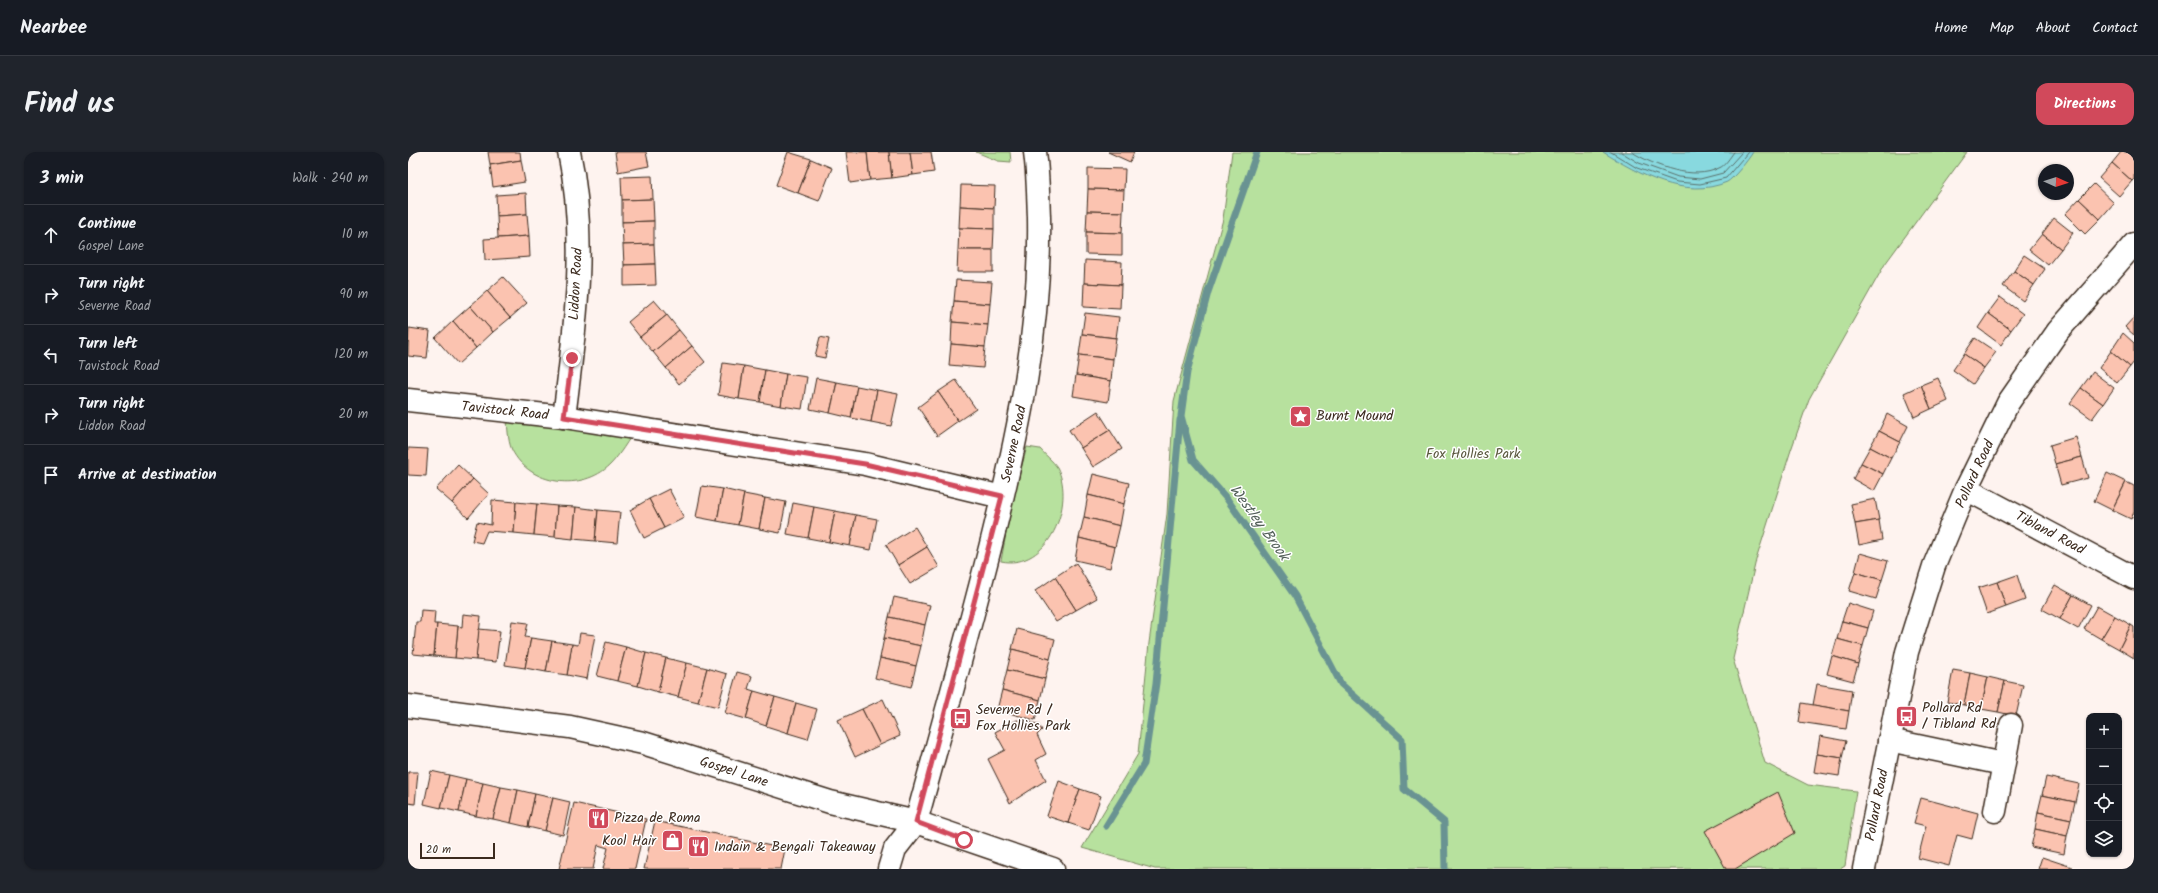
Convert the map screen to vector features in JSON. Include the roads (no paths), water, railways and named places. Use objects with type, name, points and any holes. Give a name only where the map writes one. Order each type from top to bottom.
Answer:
[{"type":"street","name":"Liddon Road","points":[[564,417],[580,269],[577,205],[569,152]]},
{"type":"street","name":"Severne Road","points":[[916,822],[1017,436],[1033,343],[1040,257],[1038,170],[1035,152]]},
{"type":"street","name":"Pollard Road","points":[[1864,869],[1907,652],[1934,566],[1966,489],[2008,403],[2058,331],[2134,244]]},
{"type":"street","name":"Tavistock Road","points":[[408,400],[564,417],[865,464],[1002,496]]},
{"type":"street","name":"Tibland Road","points":[[1966,489],[2134,578]]},
{"type":"street","name":"Gospel Lane","points":[[408,706],[570,727],[643,743],[830,802],[916,822],[1053,869]]},
{"type":"street","points":[[1995,811],[2010,725]]},
{"type":"street","points":[[1890,740],[2003,764]]},
{"type":"street","points":[[889,869],[895,849],[916,822]]},
{"type":"water","points":[[1603,152],[1753,152],[1741,168],[1727,182],[1711,187],[1695,188],[1662,182],[1631,168]]},
{"type":"waterway","name":"Westley Brook","points":[[1257,152],[1208,292],[1187,372],[1181,416],[1193,460],[1227,499],[1295,596],[1341,684],[1402,739],[1404,789],[1444,822],[1445,869]]},
{"type":"waterway","points":[[1106,826],[1144,764],[1156,683],[1180,420]]},
{"type":"place","name":"Burnt Mound","points":[[1301,416]]},
{"type":"place","name":"Pollard Rd / Tibland Rd","points":[[1906,716]]},
{"type":"place","name":"Severne Rd / Fox Hollies Park","points":[[961,718]]},
{"type":"place","name":"Pizza de Roma","points":[[599,818]]},
{"type":"place","name":"Kool Hair","points":[[672,841]]},
{"type":"place","name":"Indain & Bengali Takeaway","points":[[699,847]]},
{"type":"park label","name":"Fox Hollies Park","points":[[1473,454]]}]
